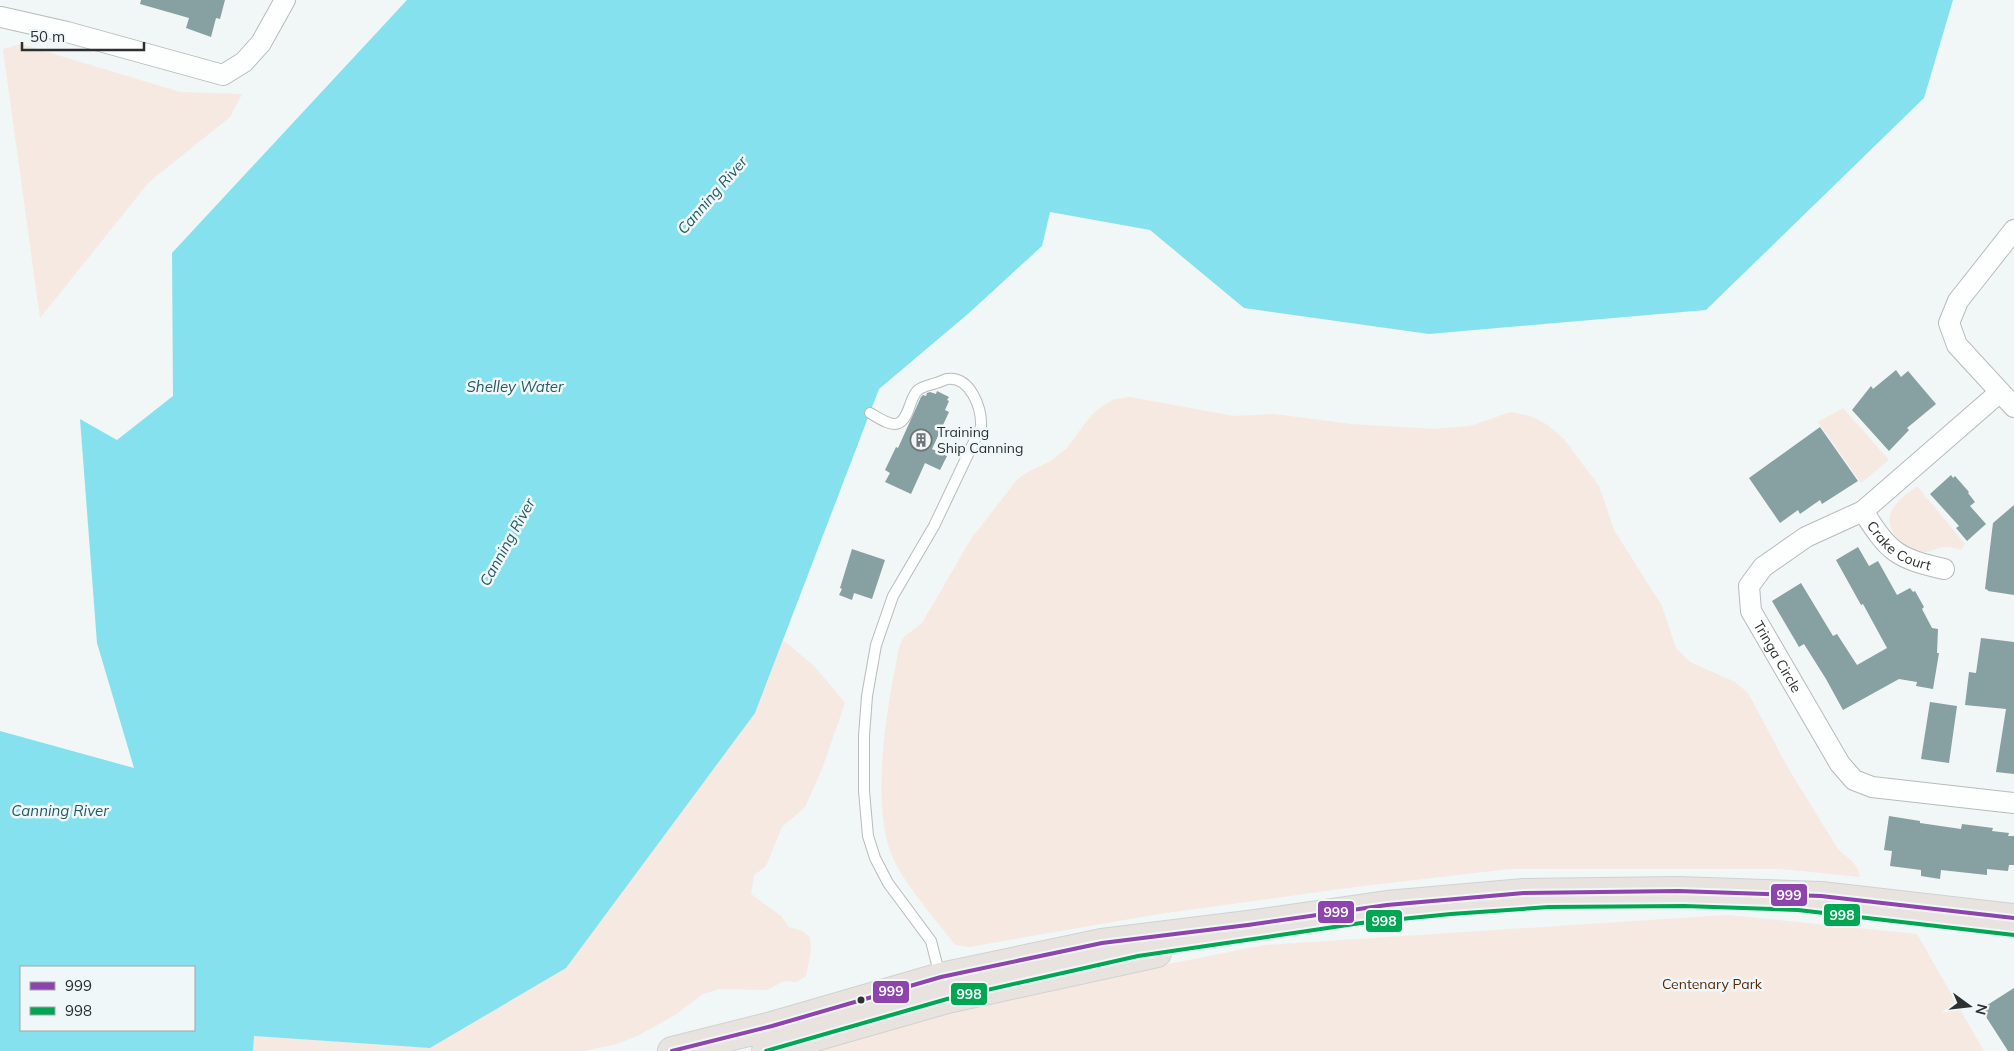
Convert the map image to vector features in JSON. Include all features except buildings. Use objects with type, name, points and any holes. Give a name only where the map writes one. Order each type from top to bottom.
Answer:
[{"type":"main road","points":[[766,1051],[944,988],[1102,943],[1387,905],[1524,893],[1678,891],[1821,896],[2014,918]]},
{"type":"main road","points":[[672,1051],[772,1026],[944,988],[1138,956],[1361,923],[1451,914],[1549,908],[1684,906],[1798,910],[2014,935]]},
{"type":"street","points":[[1,17],[67,32],[224,74],[244,62],[261,42],[285,0]]},
{"type":"street","points":[[2014,230],[1958,301],[1949,323],[1958,345],[2014,407]]},
{"type":"street","name":"Tringa Circle","points":[[2000,392],[1863,511],[1806,537],[1763,567],[1749,586],[1751,611],[1840,764],[1854,780],[1872,786],[2014,803]]},
{"type":"street","name":"Crake Court","points":[[1863,511],[1882,541],[1897,553],[1914,562],[1944,569]]},
{"type":"lane","points":[[870,413],[894,424],[899,423],[904,418],[914,396],[919,390],[948,379],[960,381],[968,389],[979,405],[982,416],[980,427],[934,526],[893,596],[876,645],[867,696],[864,736],[864,791],[868,836],[874,858],[888,883],[930,941],[944,988]]},
{"type":"green space","points":[[21,44],[180,92],[242,94],[230,117],[149,182],[40,318],[3,49]]},
{"type":"green space","points":[[1130,397],[1234,416],[1274,414],[1351,424],[1433,429],[1470,426],[1511,412],[1530,416],[1546,424],[1563,438],[1599,486],[1614,530],[1662,606],[1676,648],[1690,662],[1735,682],[1748,693],[1788,768],[1838,849],[1855,865],[1860,877],[1782,869],[1509,869],[1355,887],[1159,914],[969,947],[955,945],[922,903],[899,869],[893,858],[886,836],[882,810],[883,752],[890,694],[900,644],[904,637],[922,623],[971,539],[1016,481],[1024,474],[1051,461],[1067,448],[1098,409],[1114,399]]},
{"type":"green space","points":[[1843,408],[1889,460],[1861,483],[1818,422]]},
{"type":"green space","points":[[1917,486],[1965,544],[1961,550],[1942,547],[1926,552],[1913,551],[1896,537],[1890,524],[1892,510],[1900,500]]},
{"type":"green space","points":[[783,640],[815,667],[845,703],[822,769],[805,807],[782,827],[766,866],[754,875],[751,894],[781,916],[789,927],[802,931],[810,937],[811,950],[806,976],[797,982],[784,981],[767,990],[719,989],[703,994],[675,1015],[637,1036],[617,1044],[584,1051],[253,1051],[254,1036],[430,1048],[755,713]]},
{"type":"green space","name":"Centenary Park","points":[[1727,915],[1917,934],[1984,1051],[800,1051],[950,1007],[1265,945]]},
{"type":"water","name":"Shelley Water","points":[[407,0],[1953,0],[1924,98],[1706,310],[1429,334],[1244,308],[1150,230],[1050,212],[1042,246],[969,313],[879,389],[755,713],[566,968],[430,1048],[254,1036],[253,1051],[0,1051],[0,731],[134,768],[97,643],[80,419],[117,440],[173,396],[172,253]]},
{"type":"transit line","name":"999","points":[[672,1051],[772,1026],[941,977],[1102,943],[1387,905],[1524,893],[1678,891],[1821,896],[2014,918]]},
{"type":"transit line","name":"998","points":[[766,1051],[947,999],[1138,956],[1361,923],[1451,914],[1549,907],[1684,906],[1798,910],[2014,935]]},
{"type":"place","name":"Training Ship Canning","points":[[921,440]]},
{"type":"water label","name":"Canning River","points":[[712,195]]},
{"type":"water label","name":"Canning River","points":[[507,542]]},
{"type":"water label","name":"Canning River","points":[[60,810]]}]
